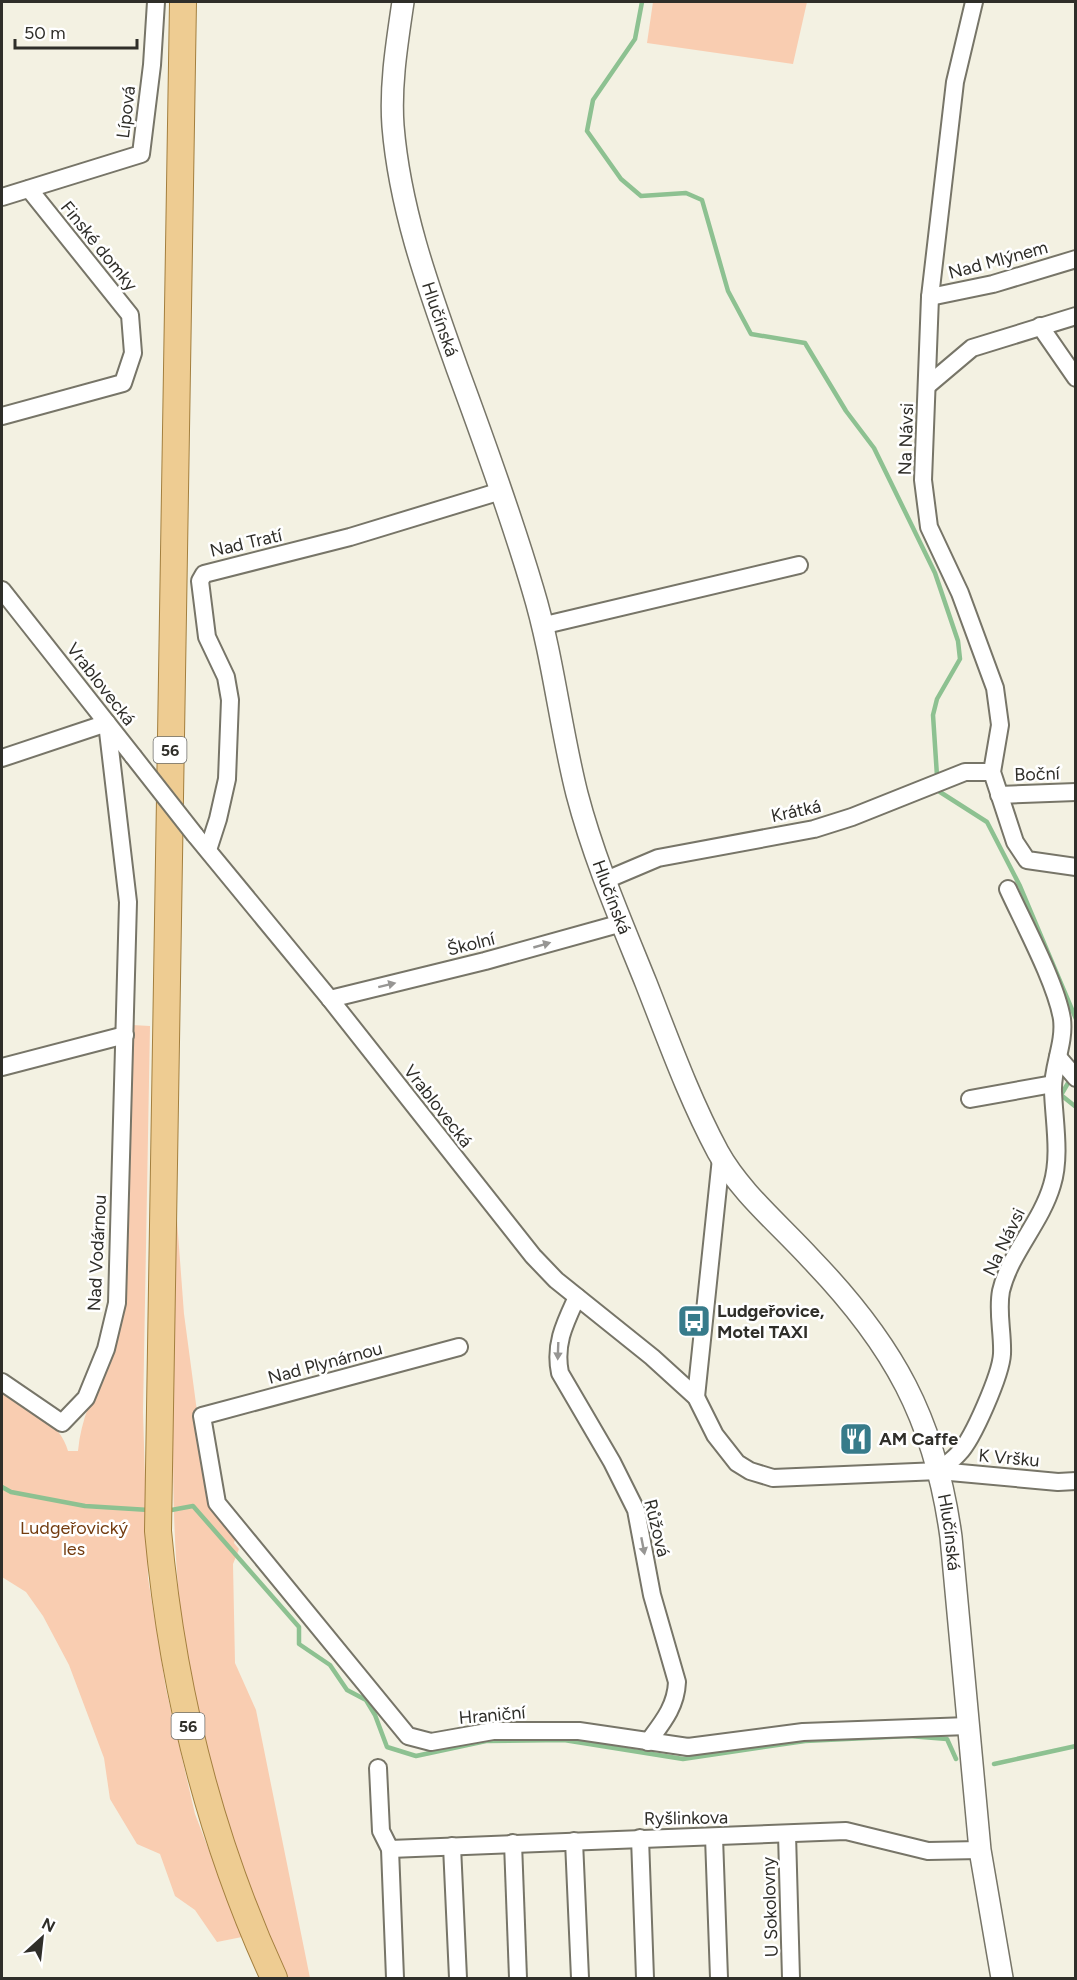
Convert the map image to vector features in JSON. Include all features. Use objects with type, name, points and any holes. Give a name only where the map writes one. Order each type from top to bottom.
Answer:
[{"type":"main road","name":"56","points":[[183,2],[158,1531],[171,1641],[195,1758],[216,1831],[246,1914],[274,1978]]},
{"type":"street","name":"Lípová","points":[[2,197],[141,154],[152,65],[156,2]]},
{"type":"street","name":"Hlučínská","points":[[403,2],[392,100],[397,162],[404,199],[416,251],[501,491],[535,595],[586,829],[701,1120],[721,1158],[745,1189],[828,1276],[874,1331],[897,1366],[916,1402],[939,1471],[951,1537],[980,1850],[1002,1978]]},
{"type":"street","name":"Na Návsi","points":[[974,2],[955,82],[930,297],[923,480],[929,527],[960,593],[995,688],[1000,725],[992,772],[1015,842],[1027,860],[1076,867]]},
{"type":"street","name":"Finské domky","points":[[2,416],[123,383],[133,353],[130,315],[29,189]]},
{"type":"street","name":"Nad Mlýnem","points":[[930,297],[993,284],[1076,259]]},
{"type":"street","points":[[927,386],[972,348],[1076,316]]},
{"type":"street","points":[[1040,326],[1076,378]]},
{"type":"street","name":"Nad Tratí","points":[[208,850],[227,779],[230,700],[226,676],[204,628],[200,581],[204,574],[350,537],[501,491]]},
{"type":"street","points":[[541,626],[799,565]]},
{"type":"street","name":"Vrablovecká","points":[[2,590],[195,834],[330,999],[517,1238],[556,1280],[652,1357],[696,1397],[714,1436],[737,1462],[761,1475],[787,1478],[939,1471]]},
{"type":"street","points":[[2,758],[107,723]]},
{"type":"street","name":"Nad Vodárnou","points":[[2,1382],[62,1423],[86,1398],[106,1349],[117,1303],[128,902],[107,723]]},
{"type":"street","name":"Krátká","points":[[606,880],[658,858],[813,829],[852,817],[965,772],[992,772]]},
{"type":"street","name":"Boční","points":[[999,795],[1076,792]]},
{"type":"street","name":"Na Návsi","points":[[939,1471],[961,1452],[998,1372],[1002,1357],[1002,1323],[998,1306],[1005,1276],[1036,1222],[1052,1186],[1056,1163],[1053,1084],[1068,1068],[1062,1019],[1052,989],[1008,889]]},
{"type":"street","name":"Školní","points":[[330,999],[485,961],[622,923]]},
{"type":"street","points":[[2,1067],[125,1035]]},
{"type":"street","points":[[970,1099],[1053,1084]]},
{"type":"street","points":[[696,1397],[721,1158]]},
{"type":"street","name":"Růžová","points":[[577,1297],[559,1336],[557,1358],[560,1373],[612,1462],[636,1510],[652,1595],[676,1682],[676,1696],[669,1713],[648,1742]]},
{"type":"street","name":"Nad Plynárnou","points":[[202,1416],[459,1347]]},
{"type":"street","name":"Hraniční","points":[[202,1416],[217,1503],[408,1736],[431,1742],[493,1731],[579,1731],[688,1747],[803,1732],[968,1726]]},
{"type":"street","name":"K Vršku","points":[[939,1471],[1058,1482],[1076,1481]]},
{"type":"street","points":[[378,1768],[381,1831],[390,1849],[395,1978]]},
{"type":"street","name":"Ryšlinkova","points":[[390,1849],[846,1831],[928,1851],[980,1850]]},
{"type":"street","name":"U Sokolovny","points":[[787,1834],[791,1978]]},
{"type":"street","points":[[714,1837],[719,1978]]},
{"type":"street","points":[[640,1838],[645,1978]]},
{"type":"street","points":[[574,1841],[580,1978]]},
{"type":"street","points":[[513,1843],[518,1978]]},
{"type":"street","points":[[452,1846],[458,1978]]},
{"type":"green space","points":[[653,2],[807,2],[793,64],[647,43]]},
{"type":"green space","name":"Ludgeřovický les","points":[[132,1025],[150,1026],[143,1412],[148,1578],[166,1689],[195,1814],[242,1937],[217,1942],[195,1910],[175,1896],[160,1854],[137,1844],[110,1799],[104,1758],[69,1665],[43,1616],[26,1592],[2,1577],[2,1388],[50,1423],[58,1431],[68,1451],[78,1451],[85,1417],[107,1365]]},
{"type":"green space","points":[[177,1220],[184,1314],[198,1419],[236,1536],[234,1543],[239,1549],[233,1564],[235,1663],[256,1710],[310,1978],[288,1978],[258,1908],[219,1798],[191,1686],[176,1564],[174,1503],[173,1359]]},
{"type":"waterway","points":[[642,2],[635,39],[593,100],[587,131],[621,179],[641,196],[686,193],[702,200],[728,291],[751,334],[805,343],[846,411],[874,448],[935,573],[958,641],[960,659],[937,699],[933,715],[937,776]]},
{"type":"waterway","points":[[940,792],[987,822],[1020,886],[1076,1019]]},
{"type":"waterway","points":[[1071,1078],[1061,1095],[1076,1107]]},
{"type":"waterway","points":[[2,1487],[11,1492],[85,1506],[149,1510]]},
{"type":"waterway","points":[[166,1511],[193,1506],[299,1627],[299,1644],[330,1665],[347,1690],[366,1700],[375,1715],[387,1747],[416,1756],[486,1741],[564,1740],[683,1759],[805,1741],[909,1736],[947,1739],[956,1759]]},
{"type":"waterway","points":[[994,1764],[1076,1746]]},
{"type":"place","name":"Ludgeřovice, Motel TAXI","points":[[694,1321]]},
{"type":"place","name":"AM Caffe","points":[[856,1439]]}]
